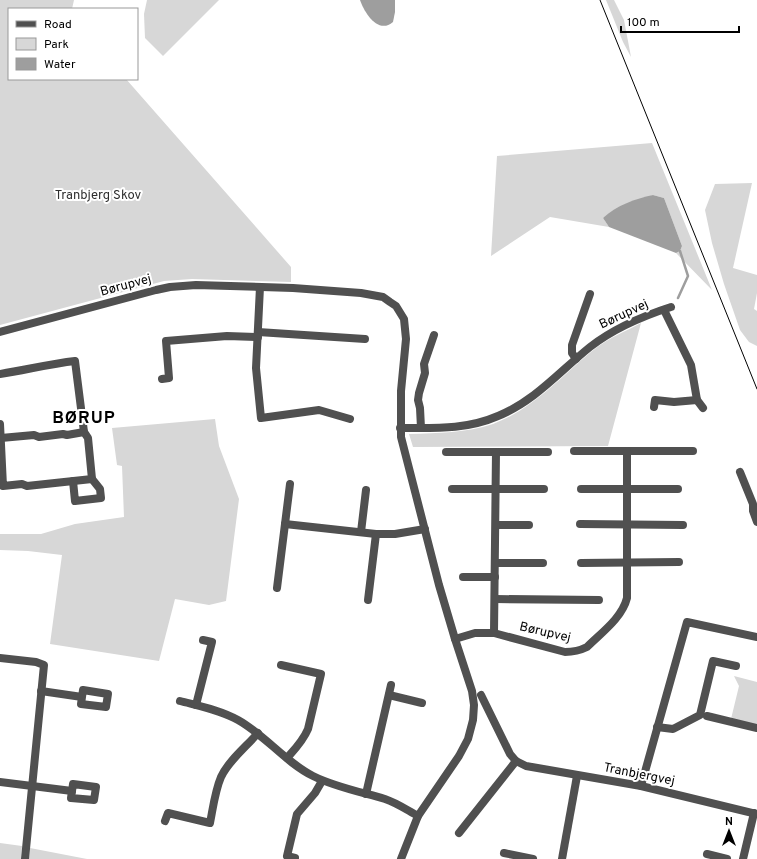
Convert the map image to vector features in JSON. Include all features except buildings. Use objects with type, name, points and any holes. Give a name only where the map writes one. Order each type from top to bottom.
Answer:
[{"type":"street","name":"Børupvej","points":[[0,332],[170,287],[196,285],[260,286],[361,293],[383,297],[396,306],[404,319],[406,333],[401,391],[400,428],[403,447],[455,639],[472,691],[473,720],[468,739],[459,756],[418,816],[402,859]]},
{"type":"street","points":[[260,286],[256,368],[261,418],[319,410],[350,419]]},
{"type":"street","name":"Børupvej","points":[[576,359],[571,351],[572,345],[590,294]]},
{"type":"street","name":"Børupvej","points":[[400,428],[455,428],[500,416],[532,397],[589,348],[609,333],[668,308],[672,328],[691,365],[697,400],[703,408]]},
{"type":"street","points":[[162,379],[169,378],[166,341],[258,335],[365,339]]},
{"type":"street","points":[[421,428],[418,393],[425,374],[424,364],[434,335]]},
{"type":"street","points":[[0,374],[29,370],[33,367],[50,366],[53,364],[75,361],[84,432],[88,438],[92,479],[100,488],[101,498],[75,501],[73,481]]},
{"type":"street","points":[[654,407],[655,400],[674,402],[697,400]]},
{"type":"street","points":[[0,424],[2,438],[1,452],[3,486],[22,484],[27,486],[92,479]]},
{"type":"street","points":[[2,438],[34,435],[39,437],[63,434],[67,435],[84,432]]},
{"type":"street","points":[[574,451],[693,451]]},
{"type":"street","name":"Børupvej","points":[[455,639],[475,633],[494,632],[565,652],[581,651],[621,613],[626,605],[627,598],[627,451]]},
{"type":"street","points":[[446,452],[548,452]]},
{"type":"street","points":[[494,632],[496,563],[496,452]]},
{"type":"street","points":[[740,472],[753,504],[753,511],[757,522]]},
{"type":"street","points":[[277,588],[290,484]]},
{"type":"street","points":[[452,488],[544,488]]},
{"type":"street","points":[[581,489],[678,489]]},
{"type":"street","points":[[361,532],[366,490]]},
{"type":"street","points":[[285,524],[376,534],[394,534],[425,529]]},
{"type":"street","points":[[580,524],[683,525]]},
{"type":"street","points":[[496,525],[529,525]]},
{"type":"street","points":[[368,600],[376,534]]},
{"type":"street","points":[[581,563],[679,562]]},
{"type":"street","points":[[496,563],[543,563]]},
{"type":"street","points":[[462,577],[495,577]]},
{"type":"street","points":[[495,599],[599,600]]},
{"type":"street","points":[[641,786],[656,727],[688,622],[757,637]]},
{"type":"street","points":[[196,705],[212,642],[203,640]]},
{"type":"street","points":[[0,658],[36,662],[44,665],[31,786],[26,859]]},
{"type":"street","points":[[656,727],[673,730],[700,715],[713,661],[736,666]]},
{"type":"street","points":[[281,665],[321,674],[308,729],[304,737],[287,758]]},
{"type":"street","points":[[366,794],[391,685]]},
{"type":"street","points":[[41,690],[82,697]]},
{"type":"street","points":[[389,695],[422,702]]},
{"type":"street","points":[[459,833],[516,761],[510,754],[481,695]]},
{"type":"street","points":[[180,702],[196,705],[229,715],[258,733],[301,769],[322,781],[387,800],[418,816]]},
{"type":"street","points":[[707,716],[757,728]]},
{"type":"street","points":[[165,821],[168,813],[210,823],[221,777],[227,768],[258,733]]},
{"type":"street","name":"Tranbjergvej","points":[[516,761],[526,766],[641,786],[755,813]]},
{"type":"street","points":[[562,859],[577,776]]},
{"type":"street","points":[[295,858],[287,856],[297,814],[312,797],[322,781]]},
{"type":"street","points":[[0,782],[72,791]]},
{"type":"street","points":[[743,859],[755,813]]},
{"type":"street","points":[[504,854],[533,859]]},
{"type":"street","points":[[707,854],[727,859]]},
{"type":"green space","name":"Tranbjerg Skov","points":[[0,0],[74,0],[72,8],[8,8],[8,80],[127,80],[291,267],[291,282],[192,279],[164,281],[0,325]]},
{"type":"green space","points":[[147,0],[219,0],[163,56],[145,38],[144,14]]},
{"type":"green space","points":[[606,0],[614,0],[624,20],[631,57],[623,42]]},
{"type":"green space","points":[[652,143],[712,290],[676,253],[680,251],[682,246],[664,198],[653,195],[603,218],[609,227],[550,217],[491,256],[497,156]]},
{"type":"green space","points":[[752,183],[733,268],[757,275],[757,293],[754,309],[757,311],[757,346],[749,342],[740,330],[712,243],[705,210],[715,184]]},
{"type":"green space","points":[[641,323],[608,446],[413,447],[409,434],[452,432],[473,429],[493,424],[508,417],[522,409],[548,390],[601,344]]},
{"type":"green space","points":[[215,419],[219,446],[239,499],[226,601],[209,605],[175,599],[159,661],[50,644],[62,555],[28,551],[0,550],[0,534],[41,534],[75,524],[124,517],[122,466],[117,465],[112,428]]},
{"type":"green space","points":[[734,676],[757,682],[757,725],[731,719],[739,686]]},
{"type":"green space","points":[[0,843],[22,846],[21,859],[0,859]]},
{"type":"green space","points":[[30,848],[87,859],[29,859]]},
{"type":"water","points":[[360,0],[395,0],[393,22],[382,26],[377,24],[368,16]]},
{"type":"water","points":[[653,195],[664,198],[682,246],[680,251],[676,253],[609,227],[603,218],[614,209],[626,203]]},
{"type":"waterway","points":[[678,298],[688,276],[680,251]]},
{"type":"tram line","points":[[600,0],[757,389]]},
{"type":"district","name":"BØRUP","points":[[84,419]]}]
